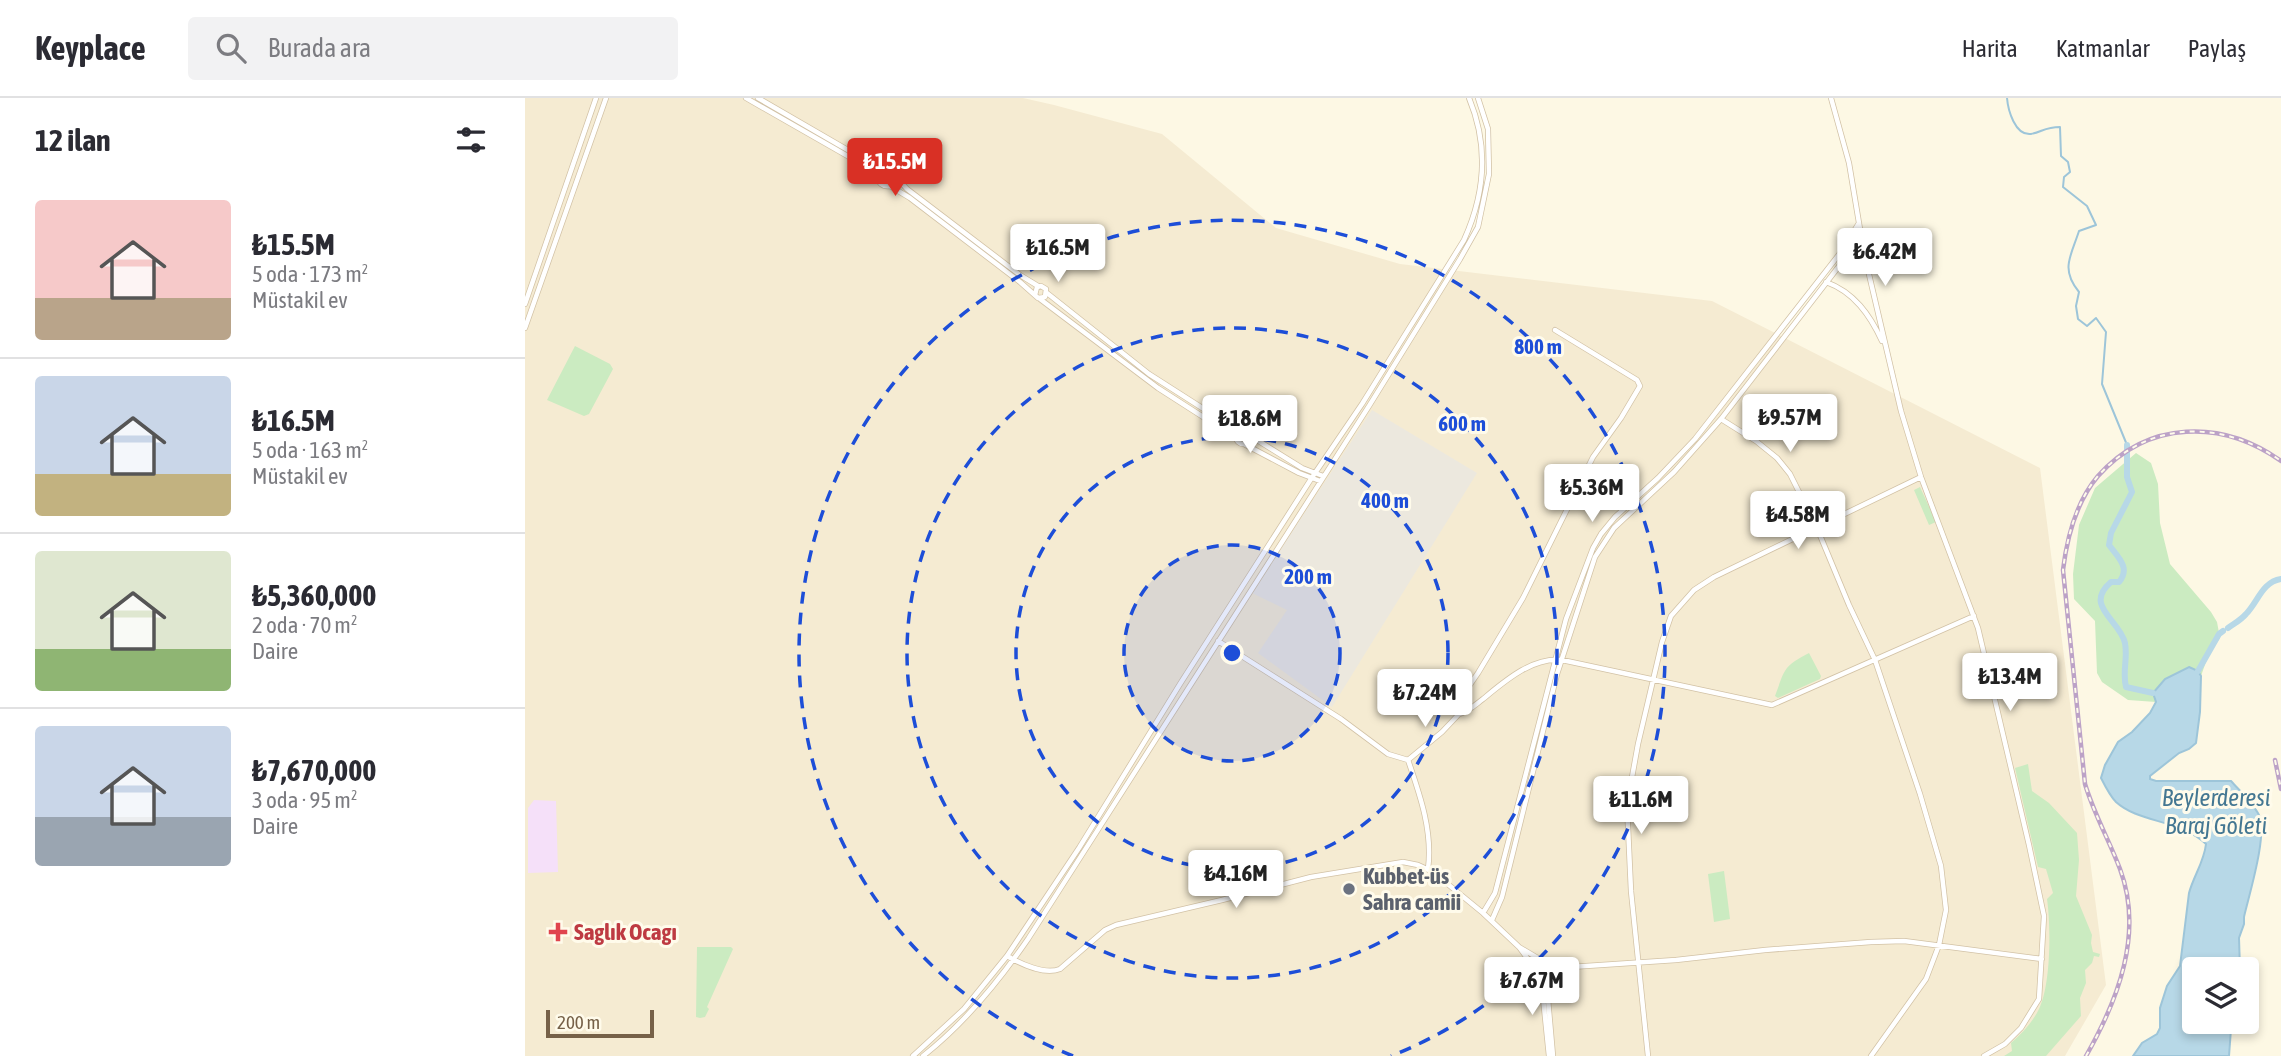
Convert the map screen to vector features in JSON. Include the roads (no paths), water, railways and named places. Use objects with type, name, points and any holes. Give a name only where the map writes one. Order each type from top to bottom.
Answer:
[{"type":"main road","points":[[525,304],[596,98]]},
{"type":"main road","points":[[525,328],[605,98]]},
{"type":"main road","points":[[746,98],[865,166],[881,184],[911,198],[1158,388],[1236,438],[1238,442],[1300,473],[1314,475]]},
{"type":"main road","points":[[758,98],[884,169],[892,170],[907,189],[1020,275],[1045,288],[1047,293],[1149,374],[1321,479]]},
{"type":"main road","points":[[913,1056],[964,1009],[1007,956],[1079,848],[1180,684],[1362,404],[1464,240],[1480,194],[1483,172],[1481,136],[1469,98]]},
{"type":"main road","points":[[923,1056],[966,1016],[1014,960],[1460,259],[1478,227],[1487,190],[1488,129],[1478,98]]},
{"type":"main road","points":[[1831,98],[1849,163],[1885,348],[1921,477],[1973,616],[2029,843],[2044,916],[2039,999],[2021,1028],[2005,1044],[1984,1056]]},
{"type":"main road","points":[[878,179],[879,173],[884,169]]},
{"type":"main road","points":[[890,187],[895,183],[896,177]]},
{"type":"main road","points":[[1492,920],[1502,897],[1559,659],[1566,619],[1601,534],[1695,439],[1841,252],[1859,223]]},
{"type":"main road","points":[[1483,913],[1495,893],[1559,659],[1595,557],[1603,542],[1626,515],[1674,472],[1721,419],[1861,233]]},
{"type":"main road","points":[[1826,282],[1858,302],[1869,315],[1885,348]]},
{"type":"main road","points":[[1037,297],[1034,291],[1039,286]]},
{"type":"main road","points":[[1037,297],[1045,297],[1047,293]]},
{"type":"main road","points":[[1459,714],[1455,705],[1478,673],[1523,598],[1593,457],[1640,386],[1637,380],[1555,330]]},
{"type":"main road","points":[[1721,419],[1777,458],[1790,474],[1817,528],[1875,660],[1941,866],[1946,910],[1939,945],[1926,979],[1871,1056]]},
{"type":"main road","points":[[1236,438],[1238,432],[1243,430]]},
{"type":"main road","points":[[1244,443],[1249,440],[1249,435]]},
{"type":"main road","points":[[1648,1056],[1630,881],[1627,805],[1638,744],[1671,617],[1694,590],[1714,577],[1921,477]]},
{"type":"main road","points":[[1408,760],[1459,714],[1466,712],[1495,689],[1537,662],[1559,659],[1772,705],[1973,616]]},
{"type":"main road","points":[[1218,641],[1341,719],[1388,754],[1408,760]]},
{"type":"main road","points":[[1408,760],[1428,833],[1428,869]]},
{"type":"main road","points":[[1007,956],[1054,972],[1105,930],[1135,920],[1311,877],[1403,862],[1428,869],[1492,920],[1519,947],[1542,977],[1571,967],[1871,942],[1939,945],[2042,960]]},
{"type":"main road","points":[[1519,947],[1541,960],[1571,967]]},
{"type":"main road","points":[[1541,960],[1536,971],[1542,988],[1551,1056]]},
{"type":"main road","points":[[1550,962],[1553,967],[1547,988],[1551,1056]]},
{"type":"water","name":"Beylerderesi Baraj Göleti","points":[[2189,667],[2198,671],[2201,676],[2196,743],[2179,753],[2150,776],[2150,779],[2231,781],[2250,802],[2259,815],[2261,824],[2260,850],[2239,938],[2240,957],[2182,957],[2182,1034],[2231,1034],[2229,1056],[2133,1056],[2142,1043],[2157,1034],[2160,1028],[2160,1008],[2167,986],[2180,966],[2189,893],[2206,844],[2184,830],[2125,809],[2114,800],[2101,778],[2118,742],[2150,713],[2156,702],[2153,693],[2165,679]]},
{"type":"waterway","points":[[2007,98],[2013,121],[2025,134],[2060,127],[2061,156],[2068,162],[2070,172],[2064,177],[2063,187],[2087,206],[2096,225],[2079,231],[2070,255],[2069,269],[2073,284],[2079,292],[2076,306],[2078,319],[2087,326],[2096,318],[2106,332],[2102,384],[2127,445]]},
{"type":"waterway","points":[[2127,445],[2127,477],[2132,492],[2111,533],[2109,545],[2122,563],[2124,572],[2119,582],[2111,582],[2103,591],[2101,598],[2102,606],[2125,643],[2126,687],[2153,693]]},
{"type":"waterway","points":[[2228,628],[2244,616],[2269,584],[2281,579]]},
{"type":"waterway","points":[[2198,671],[2223,631]]},
{"type":"railway","points":[[2086,1056],[2117,989],[2124,966],[2129,917],[2127,893],[2120,869],[2085,784],[2063,570],[2074,520],[2084,497],[2098,476],[2139,444],[2162,436],[2186,432],[2235,438],[2258,447],[2281,461]]},
{"type":"railway","points":[[2275,760],[2281,789]]},
{"type":"place","name":"Kubbet-üs Sahra camii","points":[[1349,889]]},
{"type":"place","name":"Saglık Ocagı","points":[[558,932]]}]
